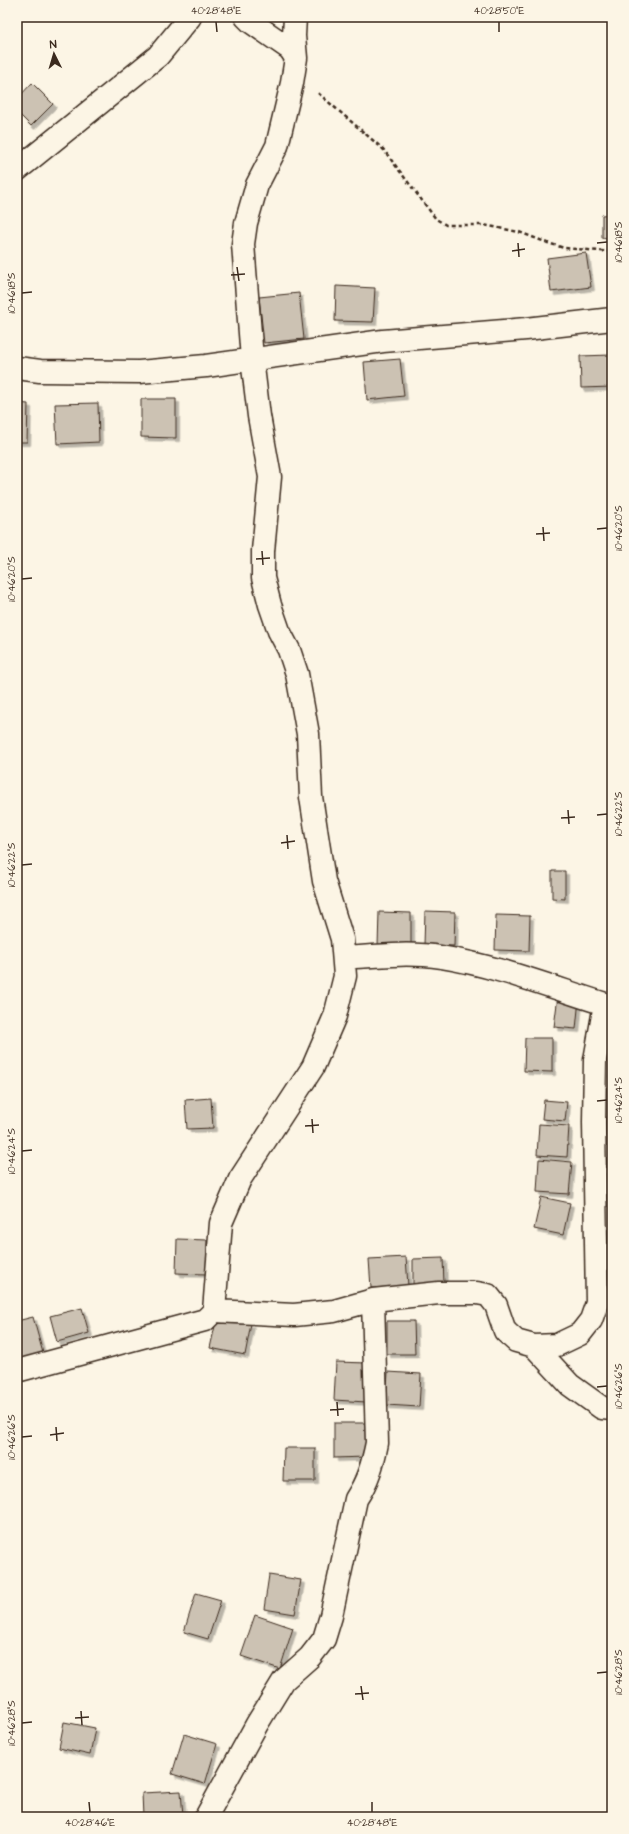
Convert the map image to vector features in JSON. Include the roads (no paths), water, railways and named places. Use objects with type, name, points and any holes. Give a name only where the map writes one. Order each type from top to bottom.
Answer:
[{"type":"street","points":[[17,170],[158,56],[190,17]]},
{"type":"street","points":[[246,17],[290,49],[296,58]]},
{"type":"street","points":[[17,1371],[205,1320],[214,1311],[221,1222],[240,1179],[313,1067],[335,1016],[345,976],[342,939],[324,881],[311,797],[308,734],[297,674],[289,650],[279,631],[270,605],[264,578],[264,544],[270,477],[259,416],[252,359],[244,244],[246,222],[257,185],[277,146],[292,82],[296,58],[294,36],[296,17]]},
{"type":"street","points":[[17,368],[40,371],[139,372],[206,366],[383,341],[526,329],[612,319]]},
{"type":"street","points":[[214,1311],[294,1315],[334,1311],[373,1300],[438,1293],[477,1293],[488,1295],[496,1305],[506,1331],[516,1341],[534,1346],[556,1345],[580,1334],[605,1298],[594,1122],[595,1067],[605,1004],[494,969],[440,957],[397,955],[344,958]]},
{"type":"street","points":[[206,1817],[257,1724],[284,1680],[310,1657],[324,1639],[332,1616],[356,1499],[365,1486],[373,1464],[377,1442],[373,1300]]},
{"type":"street","points":[[534,1346],[570,1385],[602,1408],[612,1409]]}]
